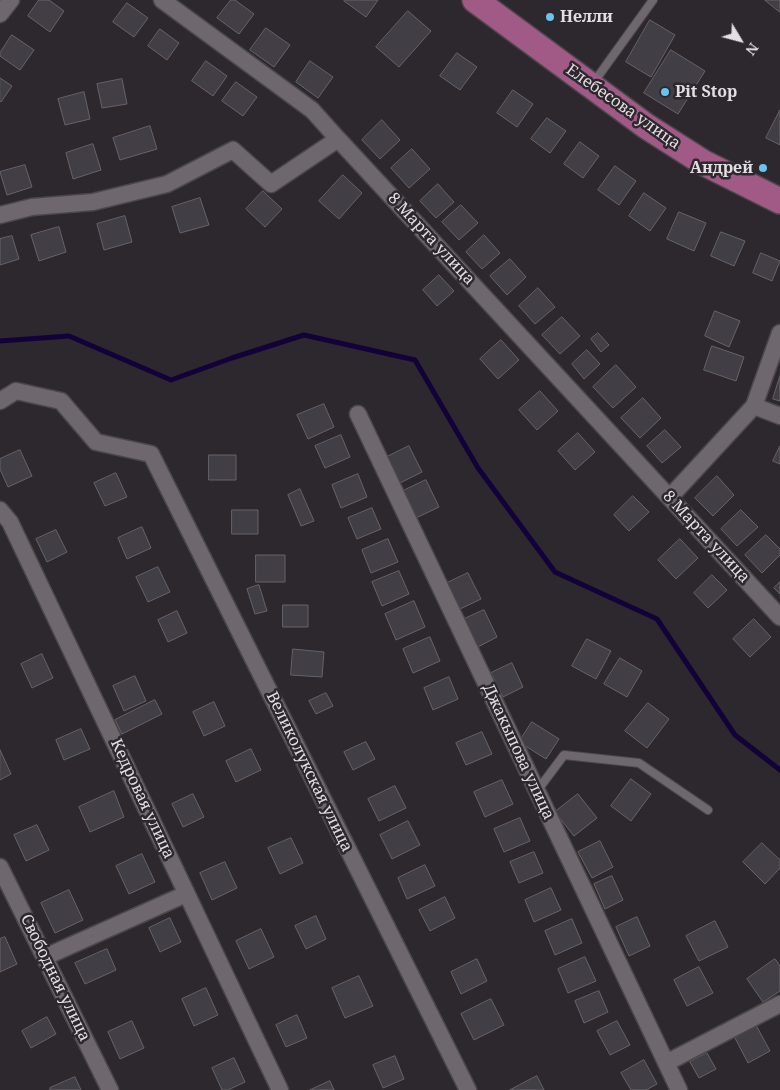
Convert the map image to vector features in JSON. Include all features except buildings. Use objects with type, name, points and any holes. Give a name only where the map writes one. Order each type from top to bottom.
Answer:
[{"type":"main road","name":"Елебесова улица","points":[[475,0],[646,126],[704,163],[780,201]]},
{"type":"street","points":[[0,14],[11,0]]},
{"type":"street","name":"8 Марта улица","points":[[162,0],[312,110],[780,617]]},
{"type":"street","points":[[0,215],[32,207],[93,202],[166,184],[233,150],[271,184],[338,139]]},
{"type":"street","points":[[670,497],[754,406],[780,333]]},
{"type":"street","name":"Великолукская улица","points":[[0,401],[16,391],[60,401],[96,442],[151,454],[468,1090]]},
{"type":"street","points":[[754,406],[780,416]]},
{"type":"street","name":"Джакыпова улица","points":[[358,414],[679,1090]]},
{"type":"street","name":"Кедровая улица","points":[[0,510],[10,522],[280,1090]]},
{"type":"street","name":"Свободная улица","points":[[0,866],[110,1090]]},
{"type":"street","points":[[45,957],[186,894]]},
{"type":"street","points":[[666,1063],[780,1004]]},
{"type":"lane","points":[[591,86],[653,0]]},
{"type":"lane","points":[[537,791],[564,755],[639,763],[708,810]]},
{"type":"waterway","points":[[0,341],[69,336],[171,380],[304,335],[415,360],[478,468],[555,572],[657,619],[735,735],[780,770]]},
{"type":"place","name":"Нелли","points":[[550,17]]},
{"type":"place","name":"Pit Stop","points":[[665,92]]},
{"type":"place","name":"Андрей","points":[[763,168]]}]
